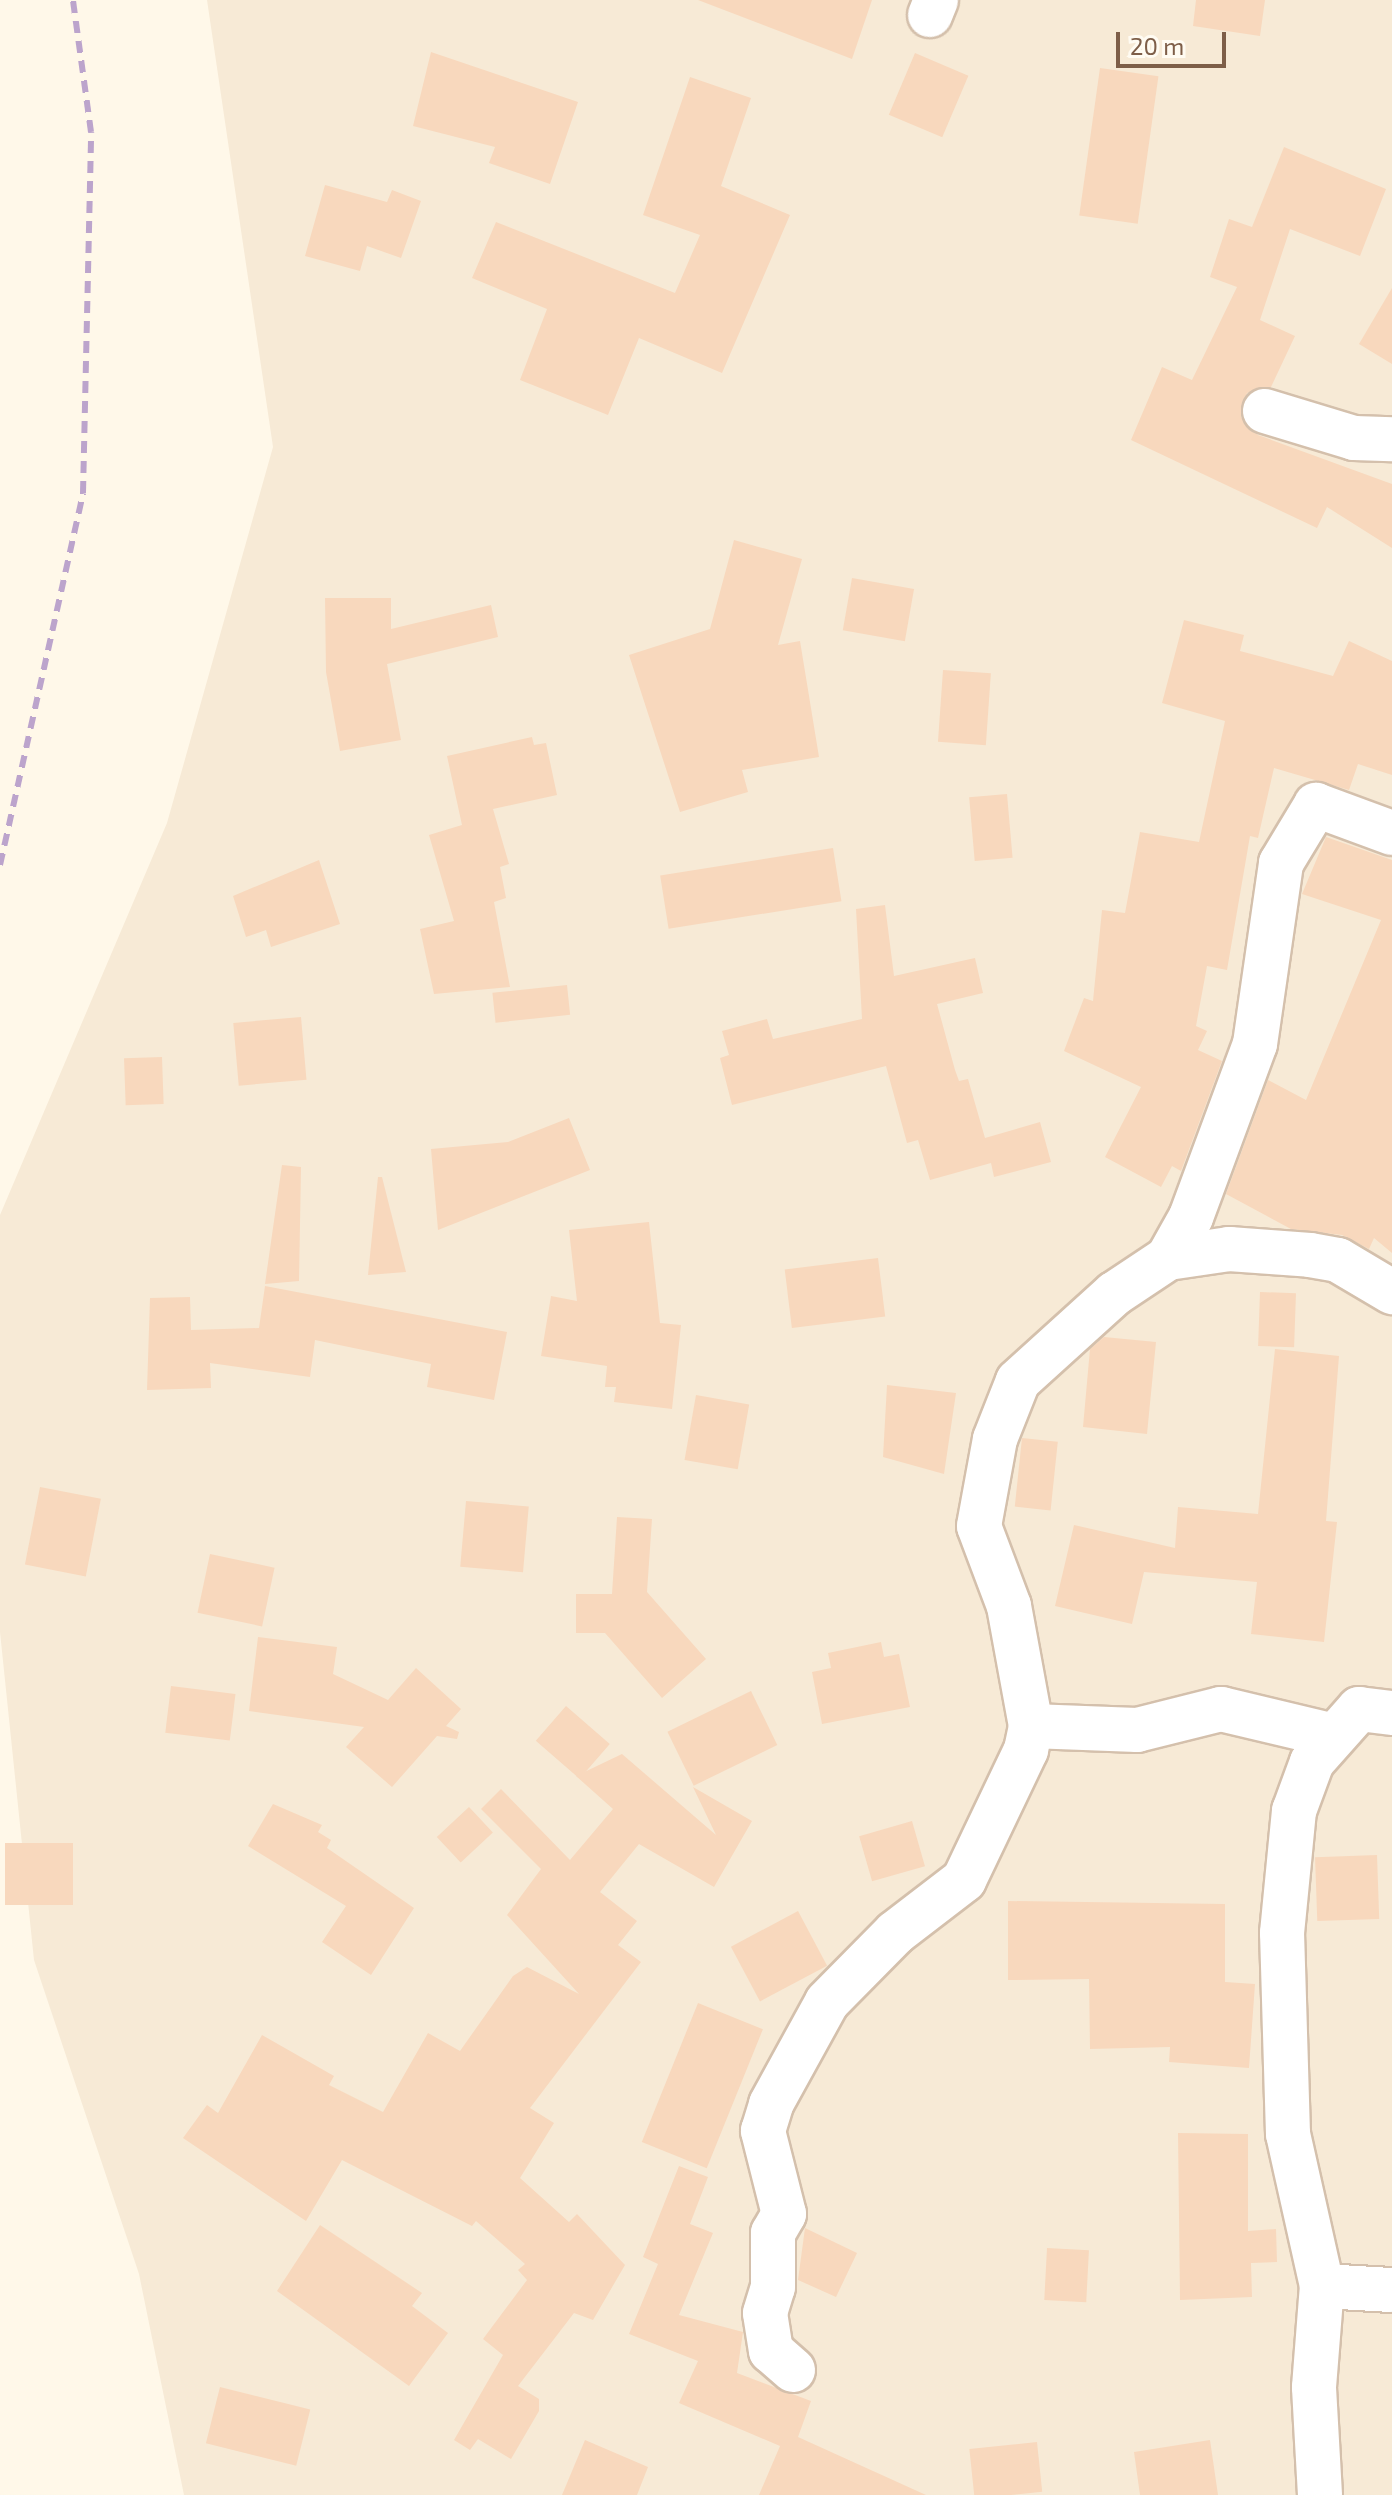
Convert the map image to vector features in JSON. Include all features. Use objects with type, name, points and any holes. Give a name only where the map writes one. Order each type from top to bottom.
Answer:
[{"type":"street","points":[[1265,411],[1354,438],[1392,439]]},
{"type":"street","points":[[1168,1258],[1191,1217],[1255,1044],[1281,863],[1316,805],[1392,833]]},
{"type":"street","points":[[1191,1217],[1229,1249]]},
{"type":"street","points":[[793,2370],[771,2351],[765,2313],[773,2287],[773,2233],[784,2214],[763,2131],[771,2104],[827,2002],[895,1933],[964,1880],[1031,1726],[1009,1606],[979,1526],[995,1439],[1018,1381],[1114,1294],[1168,1258],[1229,1249],[1338,1260],[1392,1292]]},
{"type":"street","points":[[1031,1726],[1137,1730],[1221,1709],[1334,1736]]},
{"type":"street","points":[[1320,2495],[1314,2387],[1322,2286],[1288,2134],[1282,1933],[1294,1811],[1312,1762],[1359,1709],[1392,1713]]},
{"type":"street","points":[[1322,2286],[1392,2290]]},
{"type":"shaded area","points":[[207,0],[1392,0],[1392,2495],[184,2495],[139,2274],[34,1960],[0,1632],[0,1215],[167,823],[273,447]]},
{"type":"building","points":[[698,0],[872,0],[852,59]]},
{"type":"building","points":[[1196,0],[1265,0],[1260,36],[1193,26]]},
{"type":"building","points":[[431,52],[578,102],[550,184],[489,163],[495,147],[413,126]]},
{"type":"building","points":[[915,53],[968,76],[942,137],[889,115]]},
{"type":"building","points":[[1100,68],[1158,76],[1138,224],[1079,216]]},
{"type":"building","points":[[690,77],[751,98],[721,186],[790,215],[722,373],[639,338],[608,415],[520,380],[547,309],[472,278],[496,222],[675,293],[700,235],[643,215]]},
{"type":"building","points":[[1284,147],[1386,189],[1360,256],[1290,229],[1260,320],[1295,336],[1271,387],[1247,393],[1241,417],[1258,435],[1392,484],[1392,548],[1327,507],[1317,528],[1131,440],[1162,367],[1192,380],[1237,287],[1210,277],[1229,219],[1252,227]]},
{"type":"building","points":[[325,185],[387,202],[392,190],[421,201],[401,258],[367,246],[360,271],[305,256]]},
{"type":"building","points":[[1392,288],[1392,364],[1359,344]]},
{"type":"building","points":[[734,540],[802,559],[778,645],[800,641],[819,757],[742,770],[748,792],[680,812],[629,655],[710,629]]},
{"type":"building","points":[[852,578],[914,589],[905,641],[843,630]]},
{"type":"building","points":[[325,598],[391,598],[391,629],[491,605],[498,637],[387,664],[401,740],[340,751],[326,672]]},
{"type":"building","points":[[1184,620],[1244,635],[1240,651],[1333,676],[1349,641],[1392,661],[1392,775],[1358,764],[1349,790],[1274,768],[1258,838],[1250,836],[1227,970],[1207,966],[1196,1026],[1207,1031],[1198,1050],[1222,1061],[1181,1171],[1172,1166],[1161,1187],[1105,1157],[1141,1087],[1064,1051],[1084,998],[1093,1001],[1102,910],[1125,913],[1140,832],[1199,842],[1225,721],[1162,703]]},
{"type":"building","points":[[943,670],[991,673],[986,745],[938,742]]},
{"type":"building","points":[[532,737],[534,745],[546,743],[557,795],[493,809],[509,864],[500,867],[506,898],[494,902],[510,987],[434,994],[420,929],[454,921],[429,835],[462,825],[447,756]]},
{"type":"building","points":[[1007,794],[1013,858],[975,861],[969,797]]},
{"type":"building","points":[[1326,837],[1392,860],[1392,1253],[1374,1238],[1369,1249],[1342,1235],[1291,1229],[1226,1194],[1268,1080],[1306,1100],[1381,920],[1302,894]]},
{"type":"building","points":[[833,848],[841,901],[669,929],[660,875]]},
{"type":"building","points":[[319,860],[340,924],[271,947],[266,930],[246,937],[233,896]]},
{"type":"building","points":[[885,905],[894,976],[975,958],[983,993],[937,1004],[959,1081],[968,1079],[985,1138],[1040,1122],[1051,1162],[994,1177],[991,1163],[930,1180],[918,1140],[907,1143],[886,1066],[732,1105],[720,1058],[729,1055],[722,1031],[767,1019],[773,1039],[862,1019],[856,909]]},
{"type":"building","points":[[567,985],[570,1015],[496,1023],[492,993]]},
{"type":"building","points":[[301,1017],[306,1080],[239,1086],[233,1023]]},
{"type":"building","points":[[162,1057],[164,1104],[126,1105],[124,1058]]},
{"type":"building","points":[[569,1118],[590,1170],[438,1230],[431,1149],[508,1142]]},
{"type":"building","points":[[282,1165],[301,1167],[299,1281],[265,1284]]},
{"type":"building","points":[[378,1177],[382,1177],[406,1272],[368,1275]]},
{"type":"building","points":[[649,1222],[660,1323],[681,1325],[672,1409],[614,1402],[616,1387],[605,1387],[607,1366],[541,1356],[551,1296],[577,1301],[569,1230]]},
{"type":"building","points":[[878,1258],[885,1317],[792,1328],[785,1269]]},
{"type":"building","points":[[265,1286],[507,1332],[494,1400],[427,1387],[431,1364],[315,1340],[310,1377],[210,1363],[211,1388],[147,1390],[150,1298],[190,1297],[191,1330],[259,1328]]},
{"type":"building","points":[[1260,1292],[1296,1293],[1294,1347],[1258,1346]]},
{"type":"building","points":[[1104,1337],[1156,1342],[1147,1434],[1083,1427],[1090,1349]]},
{"type":"building","points":[[1275,1349],[1339,1356],[1326,1521],[1337,1522],[1324,1642],[1251,1634],[1257,1582],[1144,1572],[1132,1624],[1055,1606],[1074,1525],[1175,1548],[1178,1507],[1258,1514]]},
{"type":"building","points":[[887,1385],[956,1393],[944,1474],[883,1457]]},
{"type":"building","points":[[696,1395],[749,1404],[738,1469],[685,1460]]},
{"type":"building","points":[[1022,1438],[1058,1442],[1051,1510],[1015,1507]]},
{"type":"building","points":[[40,1487],[101,1499],[86,1576],[25,1565]]},
{"type":"building","points":[[466,1501],[529,1506],[523,1572],[460,1567]]},
{"type":"building","points":[[617,1517],[652,1519],[647,1592],[706,1659],[662,1698],[605,1633],[576,1633],[576,1594],[612,1594]]},
{"type":"building","points":[[210,1554],[275,1568],[262,1626],[198,1613]]},
{"type":"building","points":[[258,1637],[337,1647],[333,1674],[388,1700],[416,1668],[461,1709],[446,1726],[459,1732],[457,1739],[437,1736],[392,1787],[346,1747],[364,1727],[249,1711]]},
{"type":"building","points":[[881,1642],[884,1657],[899,1654],[910,1707],[822,1724],[812,1672],[831,1668],[828,1653]]},
{"type":"building","points":[[171,1686],[236,1694],[230,1741],[165,1733]]},
{"type":"building","points":[[751,1691],[777,1745],[694,1786],[667,1732]]},
{"type":"building","points":[[566,1706],[610,1744],[580,1779],[536,1741]]},
{"type":"building","points":[[622,1754],[716,1835],[693,1787],[752,1821],[714,1887],[639,1844],[600,1892],[637,1921],[618,1945],[641,1962],[530,2108],[554,2123],[520,2178],[569,2222],[577,2214],[625,2265],[593,2320],[574,2313],[518,2386],[539,2399],[539,2411],[511,2459],[478,2439],[470,2450],[454,2440],[503,2355],[483,2339],[527,2280],[518,2270],[525,2264],[476,2221],[472,2226],[342,2160],[306,2221],[183,2138],[207,2105],[218,2113],[262,2035],[334,2076],[329,2085],[383,2112],[428,2033],[460,2051],[513,1976],[527,1967],[579,1994],[507,1915],[541,1869],[481,1809],[501,1789],[570,1860],[613,1809],[576,1776]]},
{"type":"building","points":[[273,1804],[322,1825],[318,1832],[331,1840],[327,1848],[414,1908],[371,1975],[322,1942],[346,1906],[248,1846]]},
{"type":"building","points":[[469,1807],[493,1833],[461,1863],[437,1837]]},
{"type":"building","points":[[912,1821],[925,1866],[872,1881],[859,1836]]},
{"type":"building","points":[[5,1843],[73,1843],[73,1905],[5,1905]]},
{"type":"building","points":[[1377,1855],[1379,1919],[1317,1921],[1315,1857]]},
{"type":"building","points":[[1008,1901],[1225,1904],[1225,1982],[1255,1984],[1249,2068],[1169,2062],[1170,2047],[1090,2049],[1089,1979],[1008,1980]]},
{"type":"building","points":[[798,1911],[827,1966],[760,2001],[731,1947]]},
{"type":"building","points":[[698,2003],[763,2029],[707,2168],[642,2142]]},
{"type":"building","points":[[1178,2133],[1248,2134],[1248,2231],[1276,2229],[1277,2262],[1251,2263],[1252,2297],[1180,2300]]},
{"type":"building","points":[[679,2166],[708,2177],[690,2224],[713,2233],[679,2315],[743,2332],[737,2373],[811,2401],[798,2437],[926,2495],[759,2495],[780,2446],[679,2403],[698,2361],[629,2334],[658,2264],[643,2257]]},
{"type":"building","points":[[320,2225],[422,2293],[412,2306],[448,2333],[409,2386],[277,2291]]},
{"type":"building","points":[[805,2228],[857,2253],[836,2297],[798,2280]]},
{"type":"building","points":[[1047,2248],[1089,2250],[1086,2302],[1044,2300]]},
{"type":"building","points":[[220,2387],[310,2409],[296,2466],[206,2443]]},
{"type":"building","points":[[585,2440],[648,2467],[637,2495],[562,2495]]},
{"type":"building","points":[[1210,2440],[1218,2495],[1140,2495],[1134,2452]]},
{"type":"building","points":[[1037,2442],[1042,2492],[974,2495],[969,2449]]},
{"type":"railway","points":[[0,865],[83,493],[91,132],[73,0]]}]
